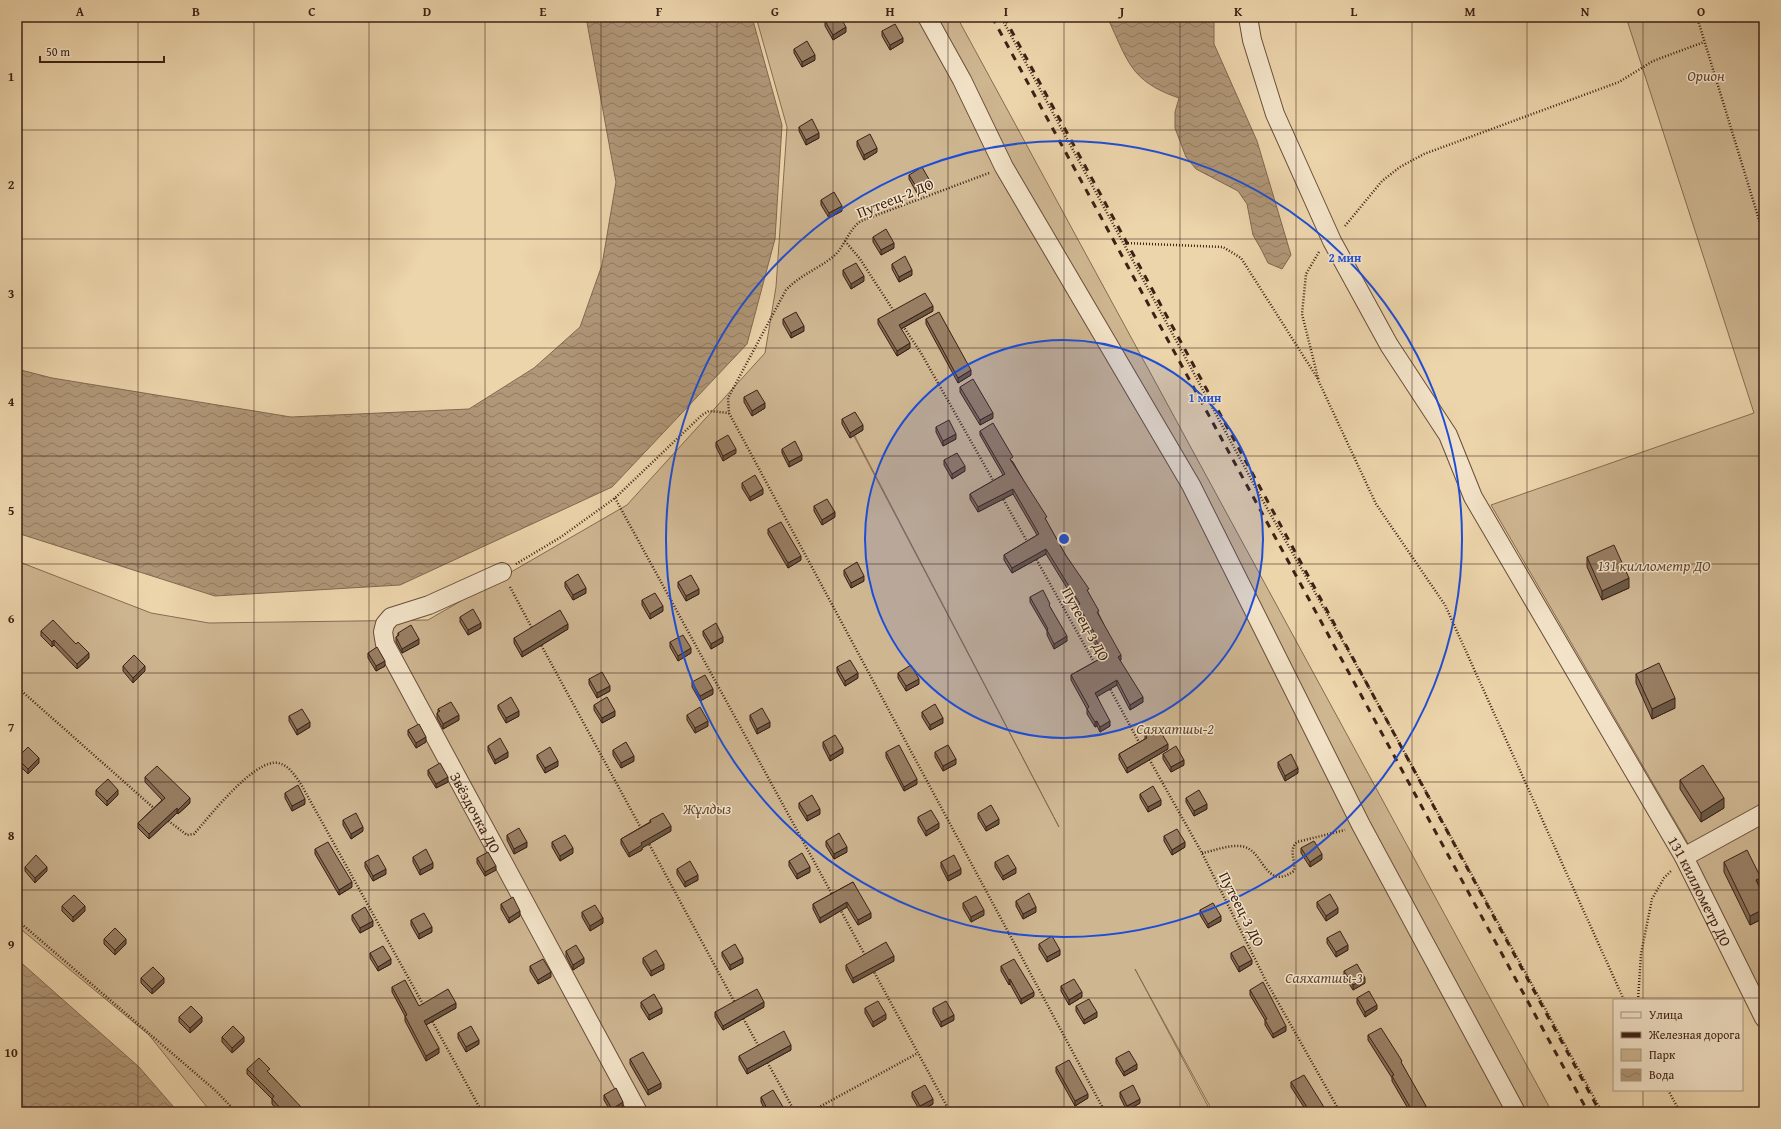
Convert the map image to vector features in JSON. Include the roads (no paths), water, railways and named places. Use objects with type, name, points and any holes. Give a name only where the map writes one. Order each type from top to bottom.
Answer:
[{"type":"street","points":[[927,17],[962,80],[1004,167],[1191,485],[1361,825],[1516,1112]]},
{"type":"street","name":"131 киллометр ДО","points":[[1248,17],[1252,40],[1275,114],[1332,241],[1389,346],[1448,435],[1473,497],[1684,857],[1764,1018]]},
{"type":"street","name":"Звёздочка ДО","points":[[502,572],[429,605],[391,617],[385,624],[383,632],[385,644],[638,1112]]},
{"type":"street","points":[[1684,857],[1764,813]]},
{"type":"water","points":[[586,17],[752,17],[782,125],[775,239],[747,344],[612,487],[400,585],[215,596],[17,533],[17,369],[52,378],[291,417],[469,409],[534,368],[580,327],[602,265],[616,182]]},
{"type":"water","points":[[1107,17],[1214,17],[1214,44],[1257,141],[1291,255],[1282,269],[1268,263],[1253,235],[1247,204],[1238,191],[1196,169],[1186,157],[1175,128],[1175,112],[1179,98],[1150,84],[1132,67]]},
{"type":"water","points":[[17,959],[139,1067],[178,1112],[17,1112]]},
{"type":"railway","points":[[992,17],[1588,1112]]},
{"type":"railway","points":[[1004,17],[1600,1112]]},
{"type":"park label","name":"Орион","points":[[1706,75]]},
{"type":"park label","name":"Саяхатшы-2","points":[[1175,728]]},
{"type":"park label","name":"Жұлдыз","points":[[707,808]]},
{"type":"park label","name":"Саяхатшы-3","points":[[1324,977]]}]
